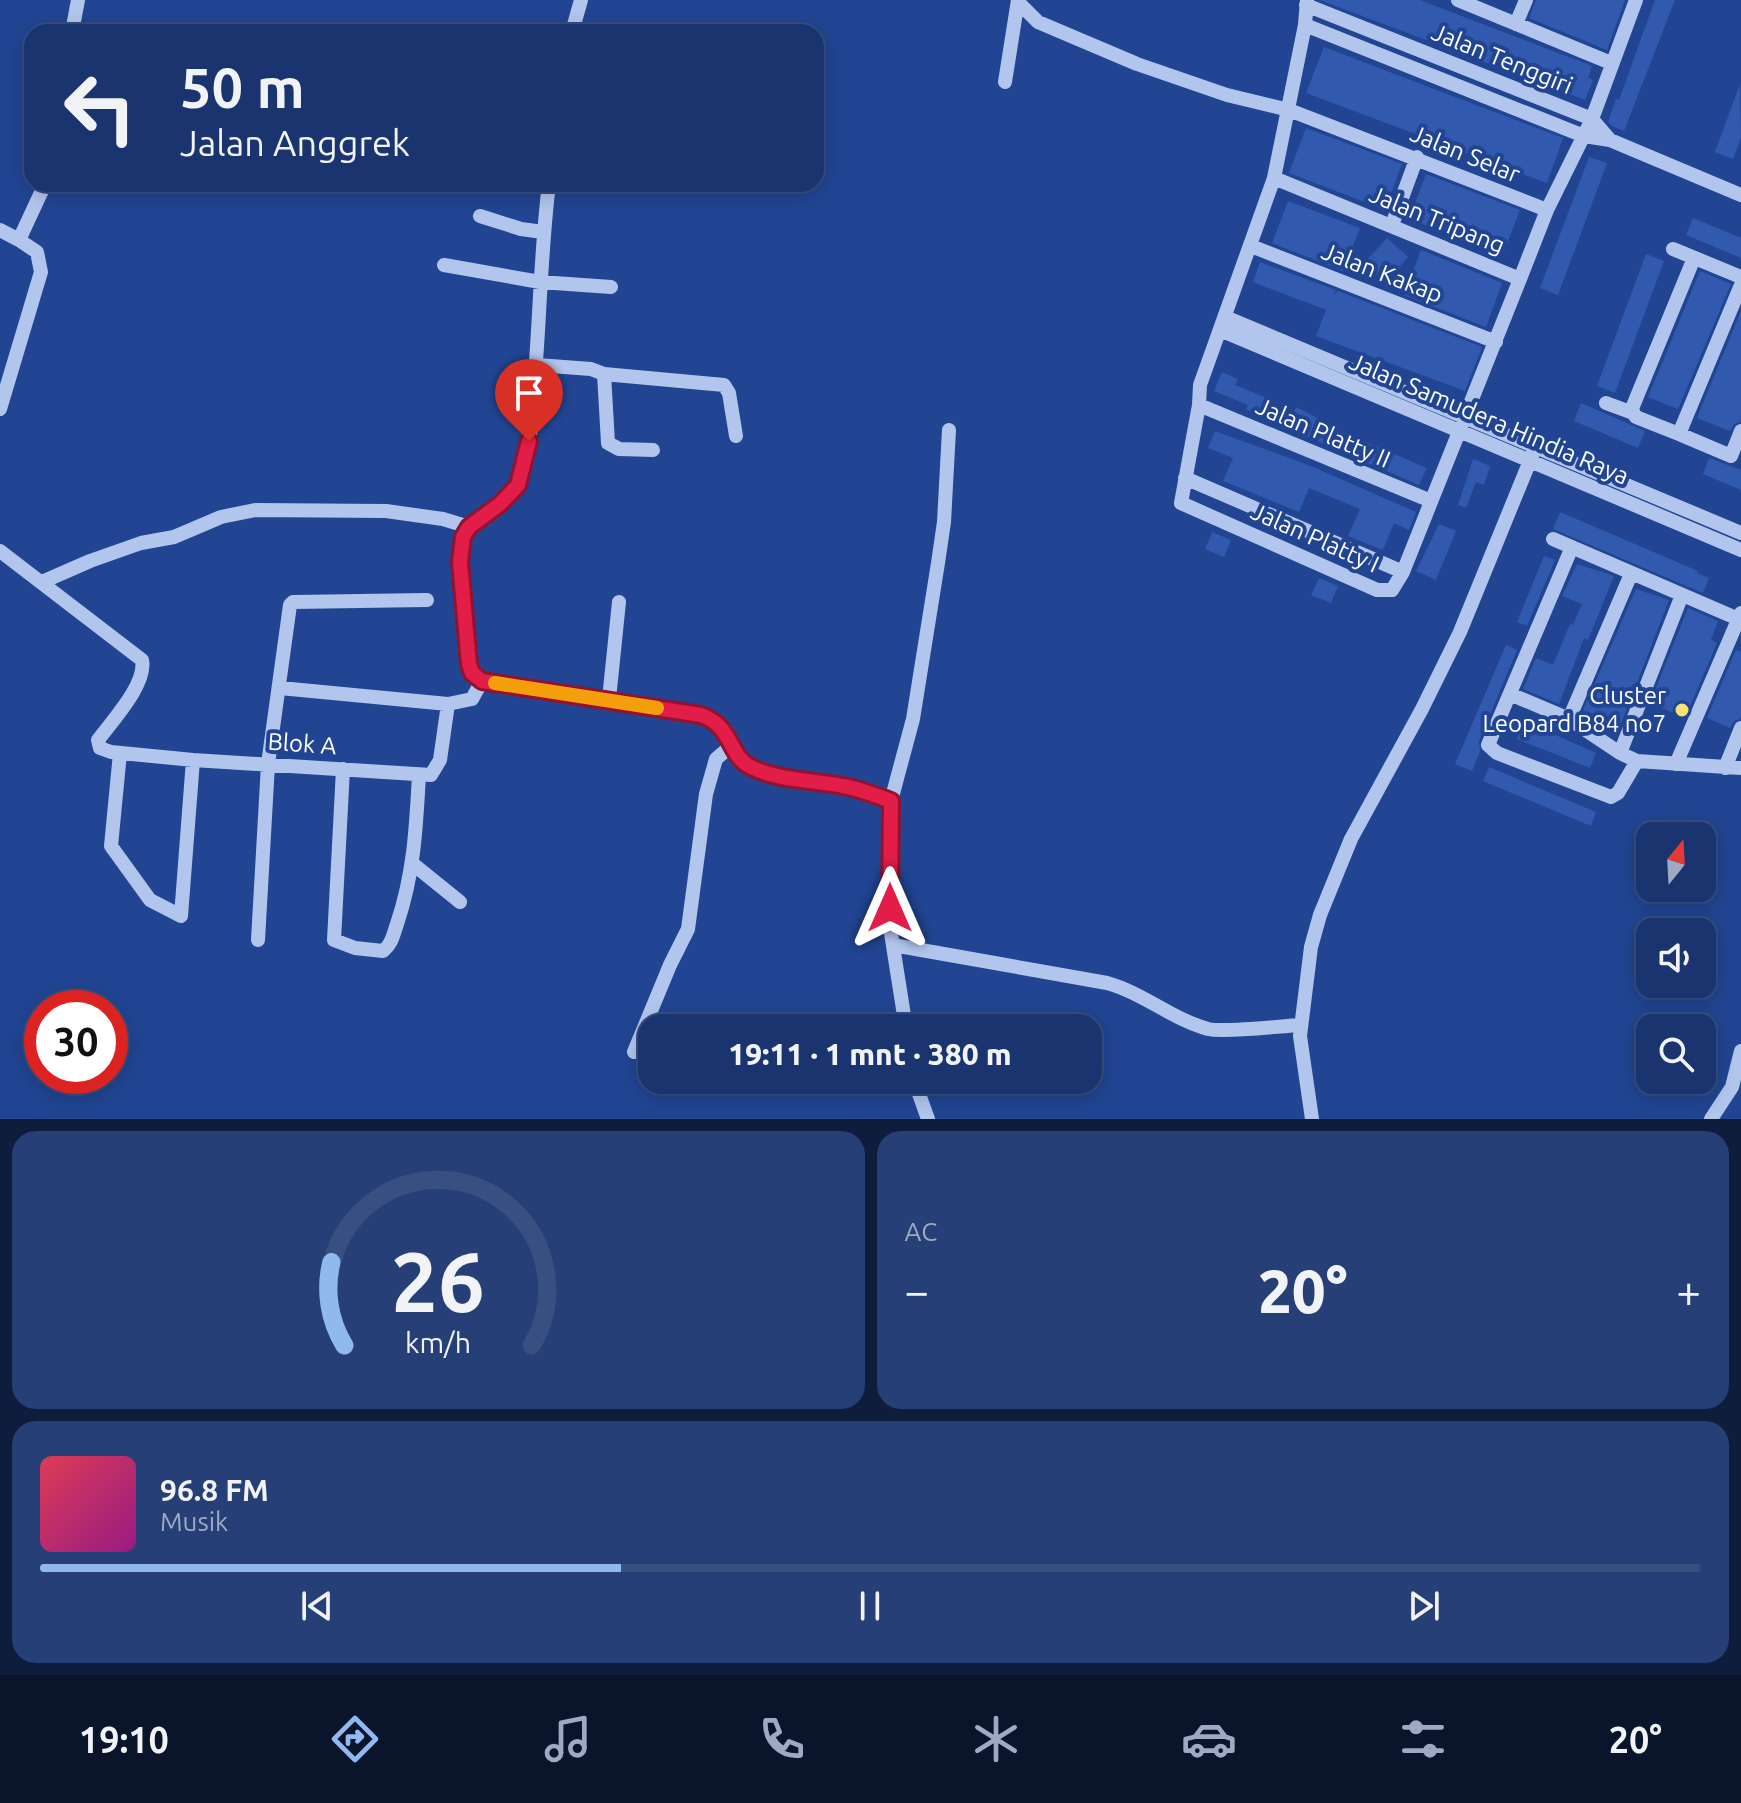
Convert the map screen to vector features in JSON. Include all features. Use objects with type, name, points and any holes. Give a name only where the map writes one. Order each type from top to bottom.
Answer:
[{"type":"street","points":[[74,24],[78,0]]},
{"type":"street","points":[[574,24],[581,0]]},
{"type":"street","points":[[1458,0],[1611,63]]},
{"type":"street","points":[[1516,24],[1526,0]]},
{"type":"street","points":[[1520,279],[1547,210],[1592,119],[1636,0]]},
{"type":"street","points":[[1005,82],[1018,1]]},
{"type":"street","name":"Jalan Selar","points":[[1018,1],[1038,22],[1137,64],[1227,95],[1289,110],[1417,157],[1547,210]]},
{"type":"street","name":"Jalan Platty I","points":[[1306,2],[1305,25],[1274,178],[1200,385],[1181,503],[1377,590],[1392,590],[1403,572],[1496,342]]},
{"type":"street","name":"Jalan Tenggiri","points":[[1306,2],[1592,119]]},
{"type":"street","name":"Jalan Tenggiri","points":[[1305,25],[1584,136],[1610,140]]},
{"type":"street","points":[[1592,119],[1610,140],[1738,194],[1741,177]]},
{"type":"street","points":[[1392,225],[1417,157]]},
{"type":"street","name":"Jalan Tripang","points":[[1274,178],[1520,279],[1496,342]]},
{"type":"street","points":[[19,240],[41,192]]},
{"type":"street","points":[[548,192],[543,232],[537,365],[522,476],[518,485],[500,504],[469,527],[461,547],[466,635],[472,673],[482,681],[609,699],[712,719],[725,732],[748,766],[853,788],[891,801]]},
{"type":"street","points":[[480,216],[521,229],[543,232]]},
{"type":"street","points":[[0,230],[37,252],[41,272],[0,409]]},
{"type":"street","name":"Jalan Kakap","points":[[1251,246],[1496,342]]},
{"type":"street","points":[[1673,249],[1741,277]]},
{"type":"street","points":[[1633,413],[1633,406],[1694,258]]},
{"type":"street","points":[[444,265],[540,282],[611,287]]},
{"type":"street","points":[[1679,434],[1741,285]]},
{"type":"street","name":"Jalan Samudera Hindia Raya","points":[[1222,323],[1558,464],[1741,533]]},
{"type":"street","points":[[537,365],[724,385],[729,393],[736,436]]},
{"type":"street","points":[[604,374],[608,443],[619,449],[653,450]]},
{"type":"street","points":[[1606,403],[1736,458],[1741,431]]},
{"type":"street","name":"Jalan Platty II","points":[[1199,405],[1431,501]]},
{"type":"street","points":[[904,1014],[890,914],[891,801],[913,719],[938,563],[944,522],[949,430]]},
{"type":"street","points":[[1312,1119],[1300,1036],[1311,947],[1329,889],[1351,839],[1460,632],[1534,454]]},
{"type":"street","name":"Jalan Samudera Hindia Raya","points":[[1558,464],[1741,550]]},
{"type":"street","points":[[1185,478],[1403,572]]},
{"type":"street","points":[[0,551],[42,582],[141,543],[174,537],[221,517],[255,510],[386,511],[443,519],[469,527]]},
{"type":"street","points":[[1553,539],[1740,617],[1676,764]]},
{"type":"street","points":[[1572,547],[1488,745],[1497,753],[1611,797],[1618,793],[1637,761]]},
{"type":"street","points":[[1569,719],[1631,574]]},
{"type":"street","name":"Blok A","points":[[42,582],[142,660],[142,674],[132,694],[98,744],[111,752],[419,775]]},
{"type":"street","points":[[1620,753],[1682,595]]},
{"type":"street","points":[[258,940],[268,764],[289,608],[293,602],[427,600]]},
{"type":"street","points":[[609,699],[619,602]]},
{"type":"street","points":[[280,688],[448,704],[472,699],[482,681]]},
{"type":"street","points":[[1510,694],[1569,719],[1637,761],[1741,768]]},
{"type":"street","points":[[343,769],[334,940],[355,948],[383,951],[390,945],[408,893],[419,775],[431,775],[440,760],[448,704]]},
{"type":"street","points":[[1725,768],[1741,728]]},
{"type":"street","points":[[634,1052],[688,929],[706,794],[716,759],[732,745]]},
{"type":"street","points":[[120,753],[111,846],[150,900],[181,916],[193,760]]},
{"type":"street","points":[[413,864],[460,902]]},
{"type":"street","points":[[893,945],[1130,989],[1181,1018],[1211,1030],[1301,1025]]},
{"type":"street","points":[[1711,1119],[1732,1087],[1741,1051]]},
{"type":"street","points":[[919,1094],[928,1119]]},
{"type":"building","points":[[1320,0],[1420,0],[1592,66],[1588,78],[1593,80],[1585,100]]},
{"type":"building","points":[[1536,0],[1625,0],[1607,50],[1529,18]]},
{"type":"building","points":[[1655,0],[1675,0],[1624,131],[1608,122]]},
{"type":"building","points":[[1324,47],[1563,138],[1547,183],[1306,93]]},
{"type":"building","points":[[1740,84],[1741,137],[1733,159],[1715,152]]},
{"type":"building","points":[[1306,128],[1402,164],[1385,210],[1289,173]]},
{"type":"building","points":[[1589,157],[1607,163],[1558,295],[1540,288]]},
{"type":"building","points":[[1426,174],[1520,210],[1503,254],[1409,219]]},
{"type":"building","points":[[1288,201],[1360,228],[1343,271],[1272,243]]},
{"type":"building","points":[[1693,218],[1741,238],[1741,258],[1686,235]]},
{"type":"building","points":[[1387,238],[1408,257],[1385,283],[1364,263]]},
{"type":"building","points":[[1421,250],[1502,283],[1486,327],[1404,295]]},
{"type":"building","points":[[1646,254],[1664,261],[1615,393],[1597,386]]},
{"type":"building","points":[[1260,262],[1336,290],[1334,295],[1338,291],[1482,347],[1465,391],[1316,336],[1326,310],[1253,282]]},
{"type":"building","points":[[1700,271],[1731,284],[1678,409],[1648,397]]},
{"type":"building","points":[[1741,311],[1741,421],[1734,424],[1730,431],[1697,418]]},
{"type":"building","points":[[1222,372],[1238,379],[1235,385],[1272,400],[1265,417],[1246,409],[1248,405],[1214,391]]},
{"type":"building","points":[[1581,403],[1645,431],[1638,448],[1574,421]]},
{"type":"building","points":[[1296,407],[1333,428],[1427,468],[1419,485],[1287,428]]},
{"type":"building","points":[[1215,431],[1311,466],[1416,512],[1409,530],[1394,523],[1383,550],[1348,536],[1360,509],[1309,488],[1299,512],[1223,481],[1233,458],[1208,448]]},
{"type":"building","points":[[1709,458],[1741,470],[1741,490],[1703,474]]},
{"type":"building","points":[[1473,459],[1490,466],[1484,485],[1476,482],[1466,508],[1458,505]]},
{"type":"building","points":[[1560,512],[1698,571],[1709,578],[1703,593],[1553,529]]},
{"type":"building","points":[[1439,524],[1456,531],[1436,580],[1416,571]]},
{"type":"building","points":[[1212,532],[1231,540],[1224,557],[1205,549]]},
{"type":"building","points":[[1544,556],[1555,560],[1527,626],[1517,622]]},
{"type":"building","points":[[1577,564],[1614,576],[1588,640],[1584,638],[1559,704],[1523,689],[1536,658],[1553,665],[1570,624],[1573,625],[1582,604],[1562,596]]},
{"type":"building","points":[[1319,578],[1338,586],[1331,603],[1311,595]]},
{"type":"building","points":[[1636,589],[1669,600],[1619,729],[1581,715]]},
{"type":"building","points":[[1688,608],[1718,621],[1711,640],[1717,643],[1685,718],[1650,703]]},
{"type":"building","points":[[1506,645],[1517,650],[1479,741],[1480,751],[1472,771],[1455,764]]},
{"type":"building","points":[[1736,650],[1741,652],[1741,718],[1734,721],[1730,728],[1707,718]]},
{"type":"building","points":[[1523,724],[1596,753],[1590,768],[1517,739]]},
{"type":"building","points":[[1489,767],[1596,812],[1591,826],[1483,781]]},
{"type":"slow traffic","points":[[495,683],[657,708]]},
{"type":"place","name":"Cluster Leopard B84 no7","points":[[1682,710]]},
{"type":"route","points":[[529,441],[518,485],[500,504],[469,527],[463,537],[460,562],[472,673],[482,681],[701,715],[719,725],[739,758],[748,766],[793,778],[845,786],[891,801],[890,908]]}]
